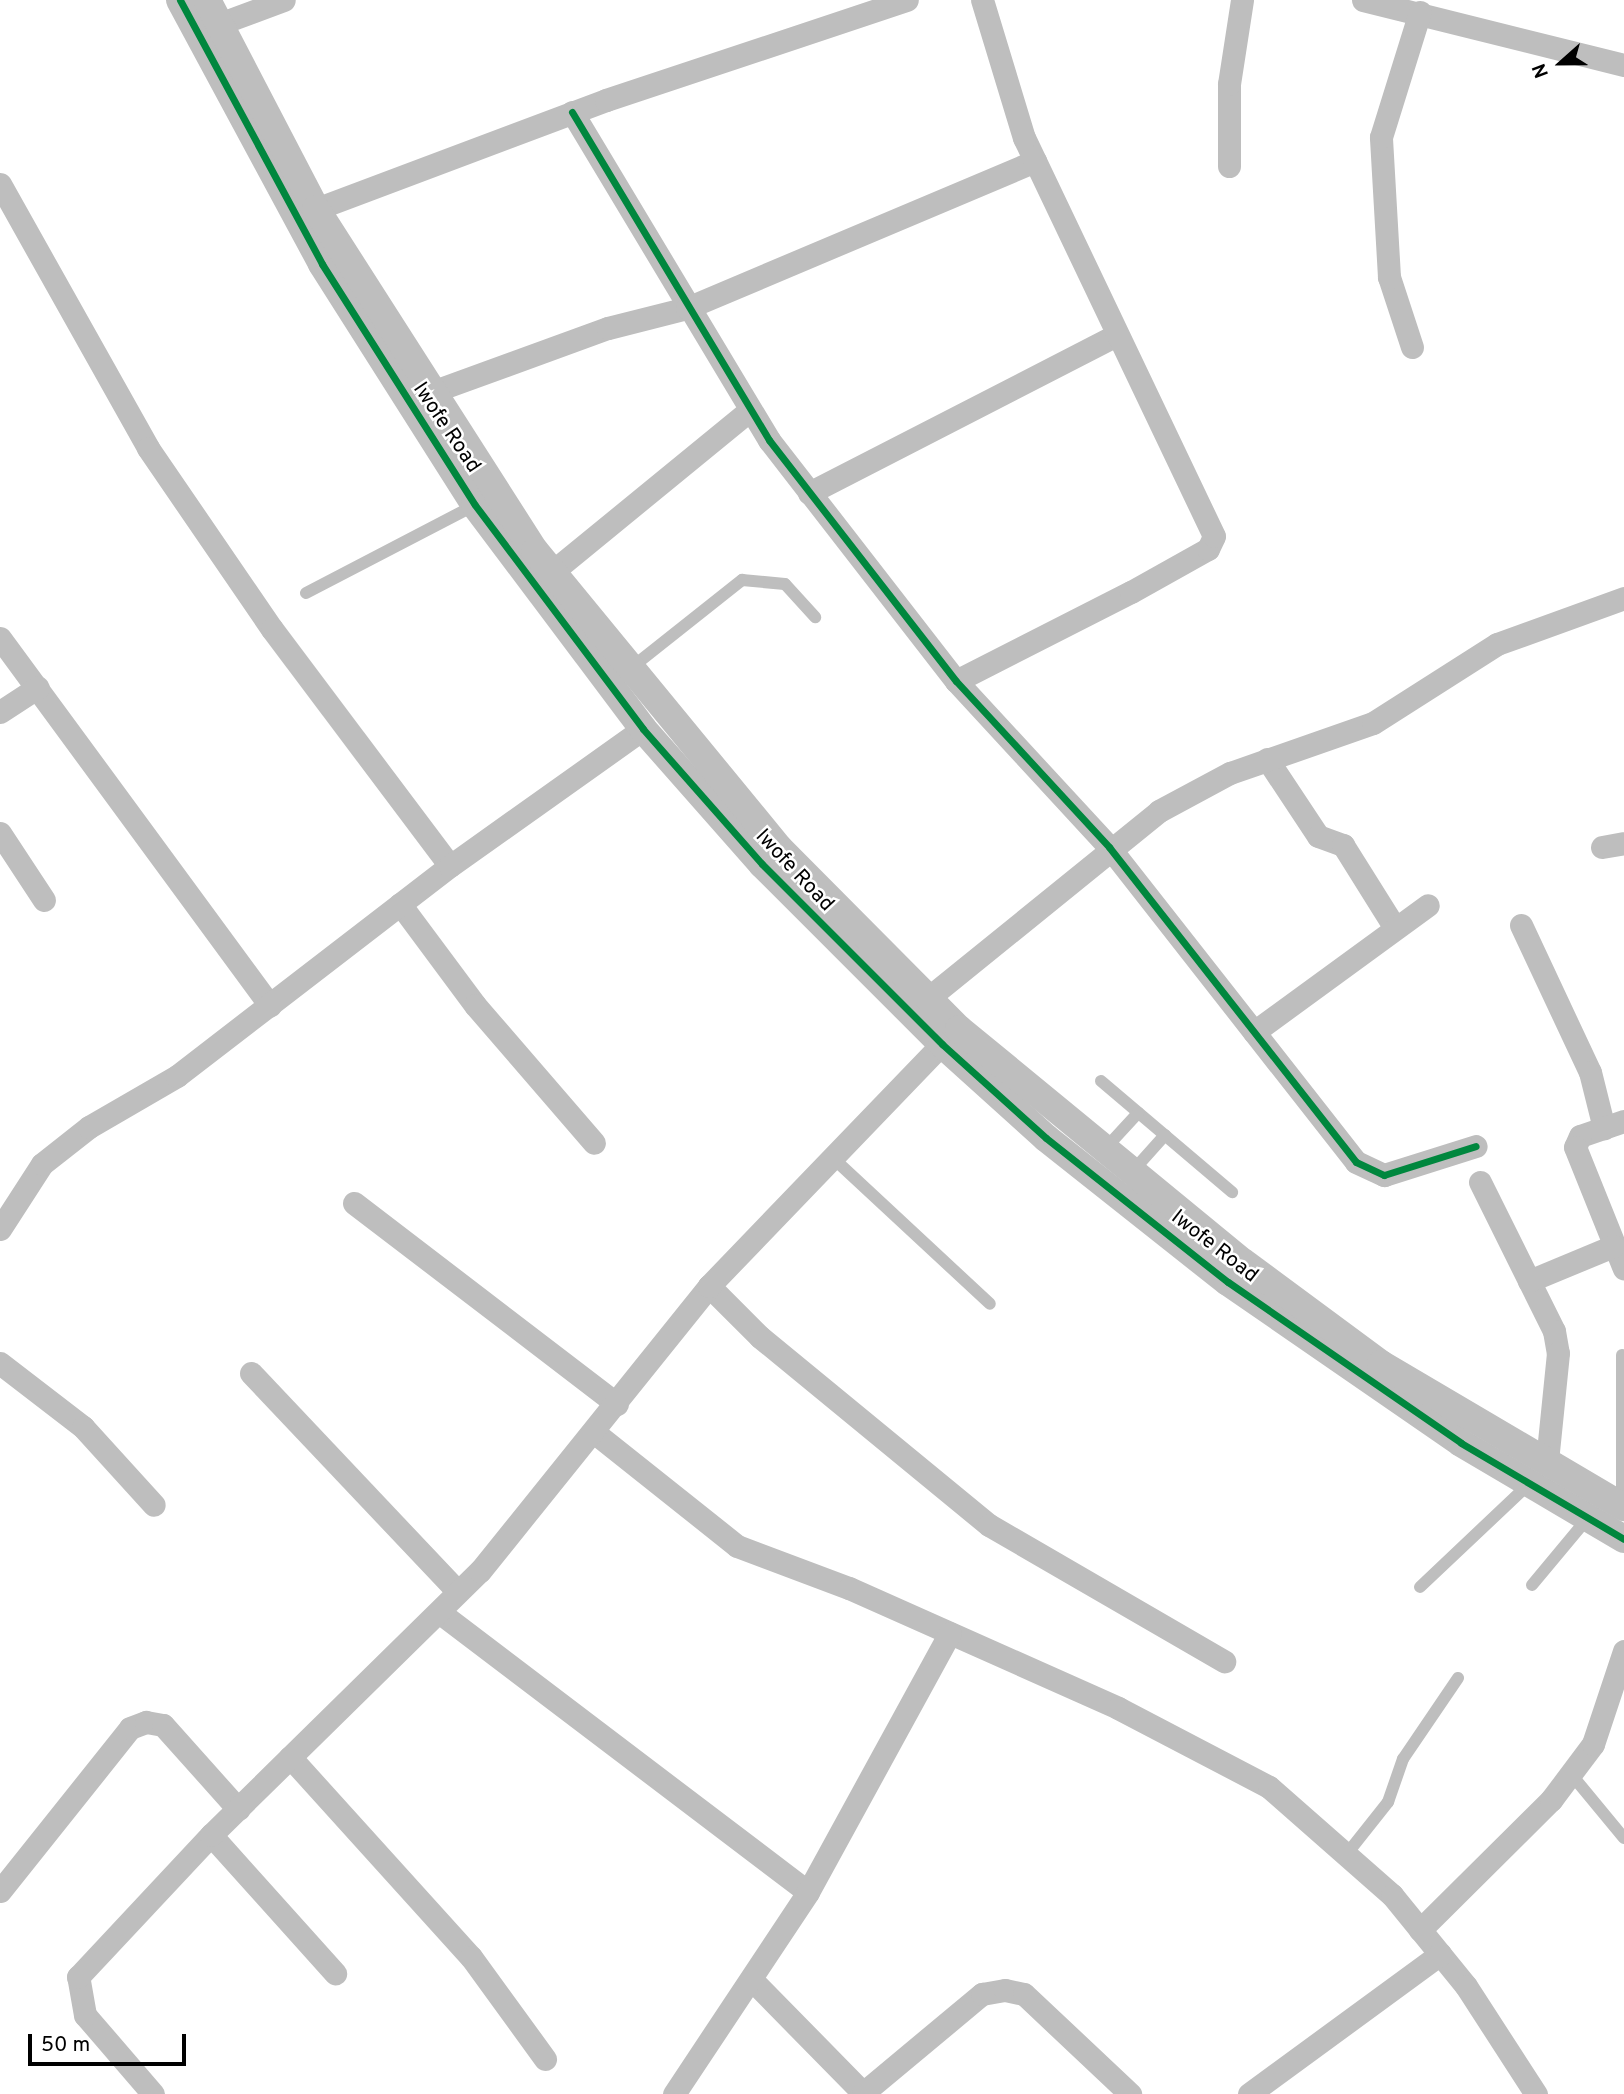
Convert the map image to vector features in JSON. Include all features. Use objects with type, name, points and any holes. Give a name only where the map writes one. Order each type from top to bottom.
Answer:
[{"type":"street","name":"Iwofe Road","points":[[180,0],[386,345],[475,505],[643,729],[772,874],[942,1044],[1046,1138],[1228,1282],[1528,1485],[1624,1539]]},
{"type":"street","points":[[213,12],[284,0]]},
{"type":"street","points":[[316,209],[572,112],[907,0]]},
{"type":"street","points":[[956,681],[1142,586],[1208,549],[1214,536],[1035,161],[982,0]]},
{"type":"street","points":[[1229,166],[1229,83],[1242,0]]},
{"type":"street","points":[[1363,0],[1420,12],[1624,65]]},
{"type":"street","name":"Iwofe Road","points":[[213,12],[386,345],[429,393],[552,572],[628,671],[780,849],[927,999],[1103,1152],[1381,1364],[1623,1506]]},
{"type":"street","points":[[1412,347],[1389,277],[1381,137],[1420,12]]},
{"type":"street","points":[[572,112],[750,410],[809,493],[956,681],[1109,847],[1356,1163],[1373,1175],[1476,1146]]},
{"type":"street","points":[[429,393],[608,328],[687,308],[1035,161]]},
{"type":"street","points":[[0,184],[148,448],[272,629],[450,866]]},
{"type":"street","points":[[809,493],[1116,335]]},
{"type":"street","points":[[552,572],[750,410]]},
{"type":"street","points":[[927,999],[1109,847],[1159,811],[1267,759],[1373,723],[1497,644],[1624,598]]},
{"type":"street","points":[[0,638],[270,1006]]},
{"type":"street","points":[[0,712],[38,687]]},
{"type":"street","points":[[0,1229],[42,1164],[270,1006],[450,866],[643,729]]},
{"type":"street","points":[[1267,759],[1318,836],[1343,845],[1395,928]]},
{"type":"street","points":[[0,833],[44,900]]},
{"type":"street","points":[[400,904],[475,1005],[594,1143]]},
{"type":"street","points":[[1254,1032],[1428,905]]},
{"type":"street","points":[[1521,925],[1614,1124],[1580,1136],[1575,1147],[1621,1262],[1529,1281]]},
{"type":"street","points":[[153,2094],[85,2015],[78,1977],[211,1835],[458,1592],[595,1433],[709,1286],[942,1044]]},
{"type":"street","points":[[1480,1182],[1529,1281],[1558,1353],[1547,1461]]},
{"type":"street","points":[[354,1203],[617,1404]]},
{"type":"street","points":[[709,1286],[760,1337],[989,1525],[1224,1661]]},
{"type":"street","points":[[0,1363],[83,1427],[155,1505]]},
{"type":"street","points":[[251,1373],[458,1592]]},
{"type":"street","points":[[595,1433],[737,1546],[950,1633],[1118,1708],[1269,1787],[1346,1855],[1420,1930],[1440,1954],[1536,2094]]},
{"type":"street","points":[[439,1612],[808,1892]]},
{"type":"street","points":[[674,2094],[753,1981],[808,1892],[950,1633]]},
{"type":"street","points":[[1420,1930],[1571,1774],[1593,1744],[1624,1651]]},
{"type":"street","points":[[0,1891],[130,1728],[146,1722],[163,1725],[238,1809]]},
{"type":"street","points":[[290,1757],[471,1957],[545,2059]]},
{"type":"street","points":[[211,1835],[335,1973]]},
{"type":"street","points":[[1250,2094],[1440,1954]]},
{"type":"street","points":[[753,1981],[863,2094],[982,1994],[1005,1990],[1024,1994],[1130,2094]]},
{"type":"lane","points":[[306,593],[475,505]]},
{"type":"lane","points":[[628,671],[742,580],[785,584],[815,617]]},
{"type":"lane","points":[[1101,1082],[1233,1192]]},
{"type":"lane","points":[[1103,1152],[1138,1113]]},
{"type":"lane","points":[[1130,1173],[1165,1135]]},
{"type":"lane","points":[[833,1158],[990,1304]]},
{"type":"lane","points":[[1622,1355],[1623,1506]]},
{"type":"lane","points":[[1420,1587],[1528,1485]]},
{"type":"lane","points":[[1532,1585],[1587,1519]]},
{"type":"lane","points":[[1346,1855],[1388,1802],[1403,1759],[1458,1678]]},
{"type":"lane","points":[[1571,1774],[1624,1838]]},
{"type":"cycle path","points":[[180,0],[322,264],[475,505],[643,729],[762,864],[942,1044],[1046,1138],[1228,1282],[1461,1443],[1624,1539]]},
{"type":"cycle path","points":[[572,112],[769,440],[956,681],[1109,847],[1356,1162],[1384,1175],[1476,1146]]}]
